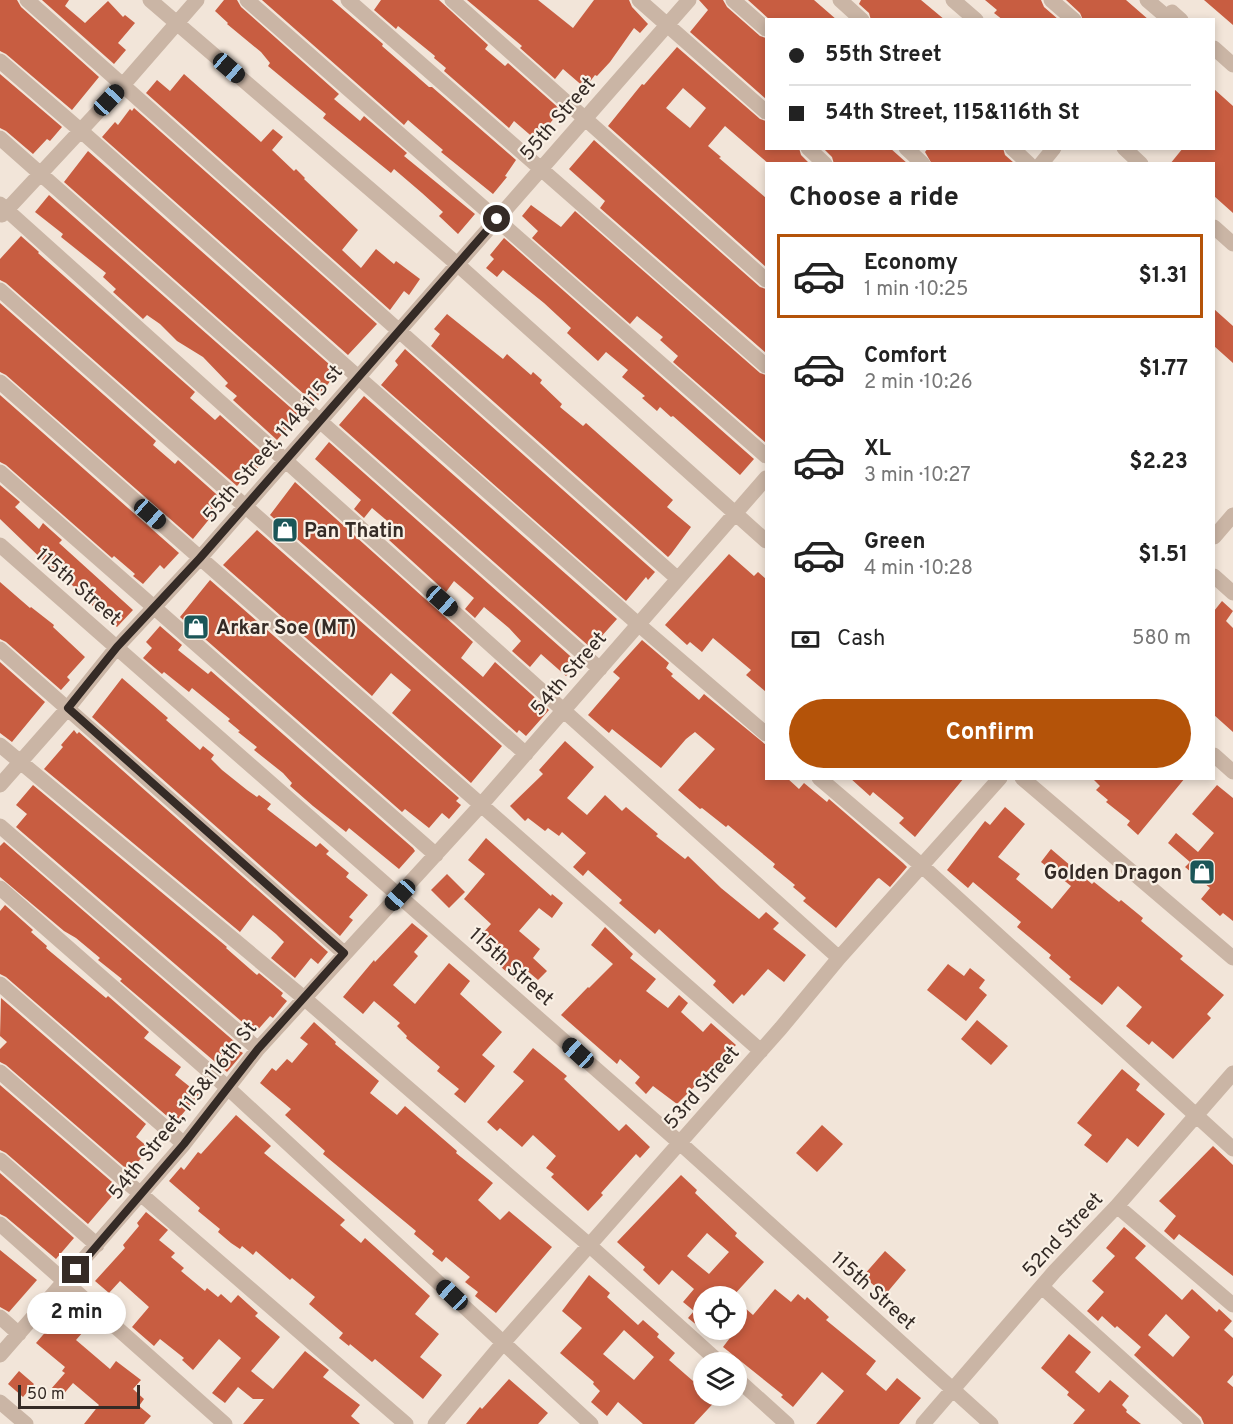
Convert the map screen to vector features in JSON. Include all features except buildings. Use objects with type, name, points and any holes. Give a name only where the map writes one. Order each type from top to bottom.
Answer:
[{"type":"street","points":[[27,0],[678,579]]},
{"type":"street","points":[[150,0],[457,264],[765,540]]},
{"type":"street","points":[[197,0],[123,85],[2,210],[285,460],[839,958]]},
{"type":"street","points":[[247,0],[765,455]]},
{"type":"street","points":[[348,0],[765,365]]},
{"type":"street","points":[[452,0],[765,279]]},
{"type":"street","points":[[639,0],[765,111]]},
{"type":"street","name":"55th Street","points":[[457,264],[689,0]]},
{"type":"street","points":[[733,0],[765,28]]},
{"type":"street","points":[[840,0],[860,18]]},
{"type":"street","points":[[953,0],[974,18]]},
{"type":"street","points":[[1051,0],[1072,18]]},
{"type":"street","points":[[1147,0],[1168,18],[1173,17],[1183,0]]},
{"type":"street","points":[[1215,49],[1233,65]]},
{"type":"street","points":[[0,62],[765,733]]},
{"type":"street","points":[[0,138],[600,669]]},
{"type":"street","points":[[810,150],[823,162]]},
{"type":"street","points":[[908,150],[921,162]]},
{"type":"street","points":[[1014,150],[1027,162]]},
{"type":"street","points":[[1043,162],[1052,150]]},
{"type":"street","points":[[1126,150],[1139,162]]},
{"type":"street","points":[[1215,228],[1233,244]]},
{"type":"street","name":"55th Street, 114&115 st","points":[[0,785],[68,708],[117,647],[200,558],[457,264]]},
{"type":"street","points":[[0,290],[526,754]]},
{"type":"street","points":[[0,382],[761,1051]]},
{"type":"street","points":[[0,472],[436,855]]},
{"type":"street","name":"54th Street","points":[[400,895],[765,479]]},
{"type":"street","points":[[1215,536],[1233,515]]},
{"type":"street","name":"115th Street","points":[[0,545],[680,1143],[991,1424]]},
{"type":"street","points":[[1215,577],[1233,593]]},
{"type":"street","points":[[0,650],[344,953]]},
{"type":"street","points":[[0,744],[304,998],[589,1245],[708,1352]]},
{"type":"street","points":[[1215,756],[1233,772]]},
{"type":"street","points":[[821,780],[921,865],[1233,1149]]},
{"type":"street","name":"53rd Street","points":[[435,1424],[503,1343],[761,1051],[839,958],[998,780]]},
{"type":"street","points":[[1024,780],[1233,958]]},
{"type":"street","points":[[0,826],[258,1049]]},
{"type":"street","points":[[0,888],[228,1088],[591,1424]]},
{"type":"street","name":"54th Street, 115&116th St","points":[[0,1355],[184,1144],[258,1049],[344,953],[400,895]]},
{"type":"street","points":[[0,984],[184,1144]]},
{"type":"street","points":[[0,1072],[406,1424]]},
{"type":"street","name":"52nd Street","points":[[923,1424],[1054,1272],[1118,1206],[1233,1073]]},
{"type":"street","points":[[0,1160],[97,1245]]},
{"type":"street","points":[[1118,1206],[1233,1305]]},
{"type":"street","points":[[0,1224],[225,1424]]},
{"type":"street","points":[[1042,1287],[1194,1424]]},
{"type":"street","points":[[0,1317],[19,1334]]},
{"type":"street","points":[[747,1388],[788,1424]]},
{"type":"street","points":[[0,1402],[26,1424]]},
{"type":"place","name":"Pan Thatin","points":[[285,530]]},
{"type":"place","name":"Arkar Soe (MT)","points":[[196,627]]},
{"type":"place","name":"Golden Dragon","points":[[1202,872]]},
{"type":"route","points":[[76,1270],[184,1144],[258,1049],[344,953],[68,708],[117,647],[200,558],[497,219]]}]
